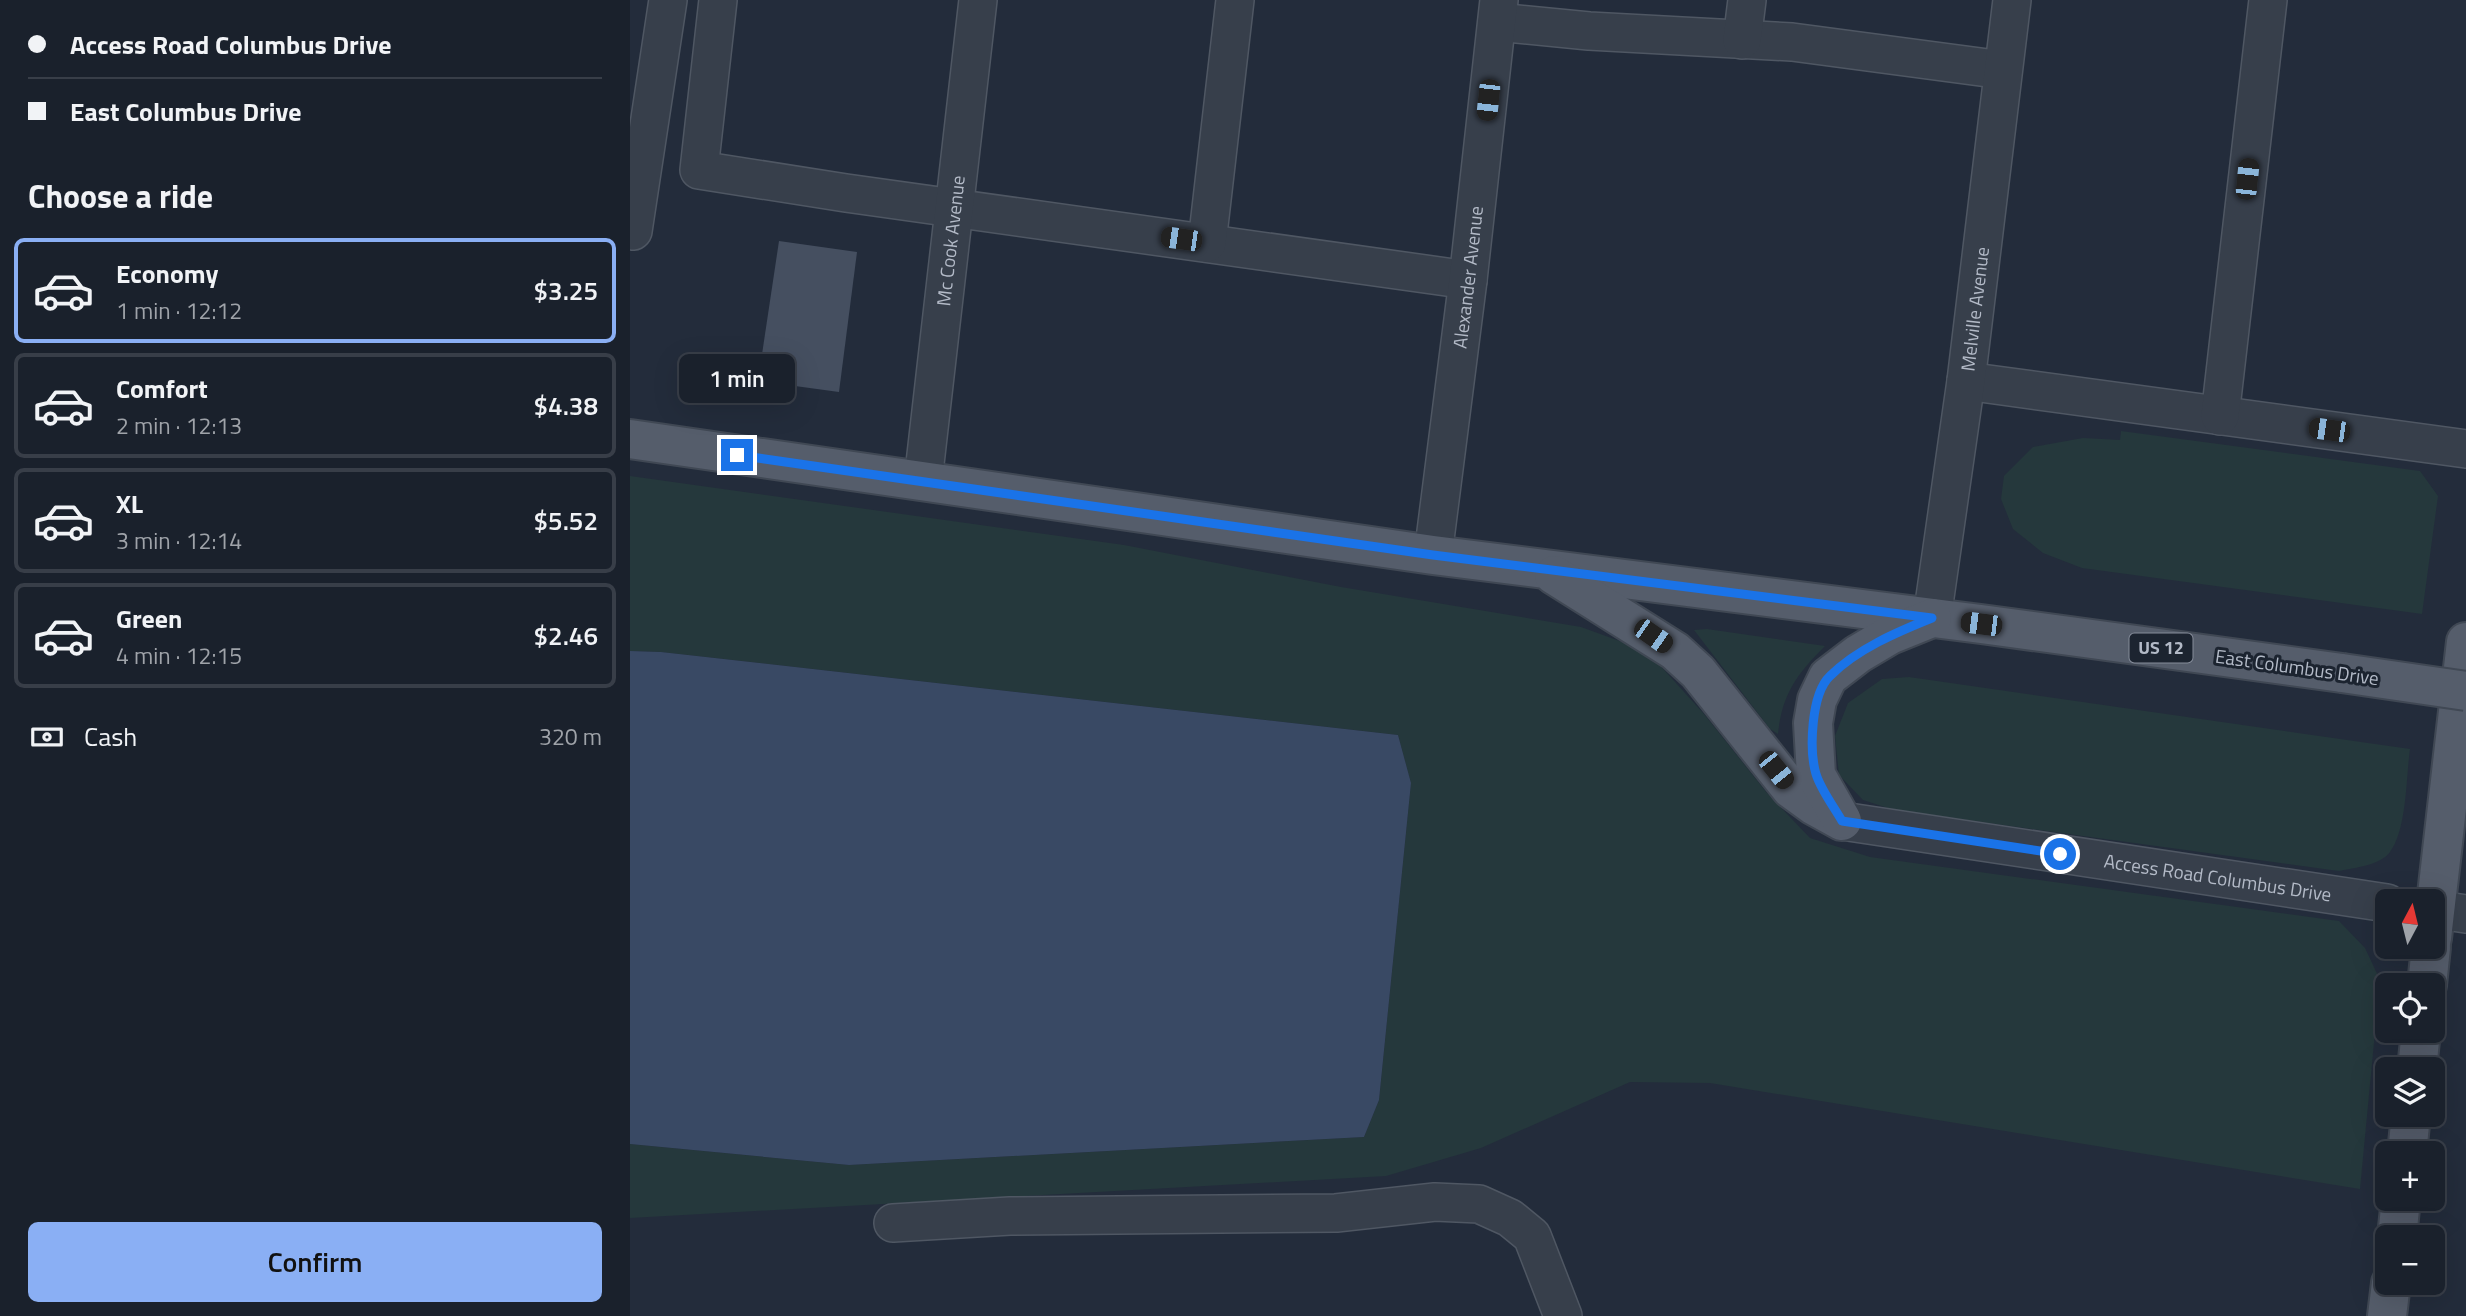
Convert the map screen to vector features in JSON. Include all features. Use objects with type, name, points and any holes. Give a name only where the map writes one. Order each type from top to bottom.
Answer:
[{"type":"main road","name":"East Columbus Drive","points":[[630,439],[1433,555],[1932,618],[2466,691]]},
{"type":"main road","points":[[1543,568],[1675,651],[1698,672],[1791,789],[1842,821]]},
{"type":"main road","points":[[1842,821],[1816,775],[1813,723],[1817,700],[1828,677],[1858,654],[1890,635],[1932,618]]},
{"type":"main road","points":[[2443,889],[2466,642]]},
{"type":"main road","points":[[2387,1316],[2390,1295]]},
{"type":"street","points":[[630,230],[633,231],[668,0]]},
{"type":"street","points":[[718,0],[699,170],[1468,280]]},
{"type":"street","name":"Mc Cook Avenue","points":[[923,481],[978,0]]},
{"type":"street","points":[[1207,243],[1235,0]]},
{"type":"street","points":[[1742,40],[1747,0]]},
{"type":"street","name":"Melville Avenue","points":[[1932,618],[1966,382],[2012,0]]},
{"type":"street","points":[[2220,416],[2268,0]]},
{"type":"street","points":[[1498,11],[1588,31],[1792,42],[2003,70]]},
{"type":"street","name":"Alexander Avenue","points":[[1433,555],[1468,280],[1498,11]]},
{"type":"street","points":[[1966,382],[2466,449]]},
{"type":"street","name":"Access Road Columbus Drive","points":[[1842,821],[2375,901]]},
{"type":"street","points":[[893,1223],[1010,1216],[1336,1213],[1435,1202],[1479,1204],[1510,1218],[1532,1236],[1563,1316]]},
{"type":"green space","points":[[2121,431],[2420,471],[2438,496],[2422,614],[2082,568],[2043,553],[2013,529],[2001,499],[2004,476],[2033,447],[2083,438],[2120,440]]},
{"type":"green space","points":[[630,476],[1124,545],[1341,587],[1581,627],[1647,651],[1704,714],[1767,793],[1810,838],[1870,857],[2339,921],[2365,948],[2377,973],[2375,1032],[2360,1189],[1710,1083],[1630,1082],[1481,1148],[1386,1176],[630,1218],[630,1144],[849,1165],[1364,1137],[1379,1100],[1411,783],[1398,735],[661,652],[630,651]]},
{"type":"green space","points":[[1707,629],[1825,646],[1792,686],[1783,707],[1778,734],[1770,729],[1694,630]]},
{"type":"green space","points":[[1909,677],[2410,749],[2400,830],[2396,842],[2386,856],[2367,865],[2339,871],[1894,810],[1863,800],[1839,775],[1835,736],[1848,703],[1882,679]]},
{"type":"water","points":[[630,651],[661,652],[1398,735],[1411,783],[1379,1100],[1364,1137],[849,1165],[630,1144]]},
{"type":"building","points":[[779,241],[857,252],[839,392],[758,381]]},
{"type":"route","points":[[737,455],[1433,555],[1932,618],[1890,635],[1858,654],[1828,677],[1817,700],[1813,723],[1816,775],[1842,821],[2060,854]]}]
